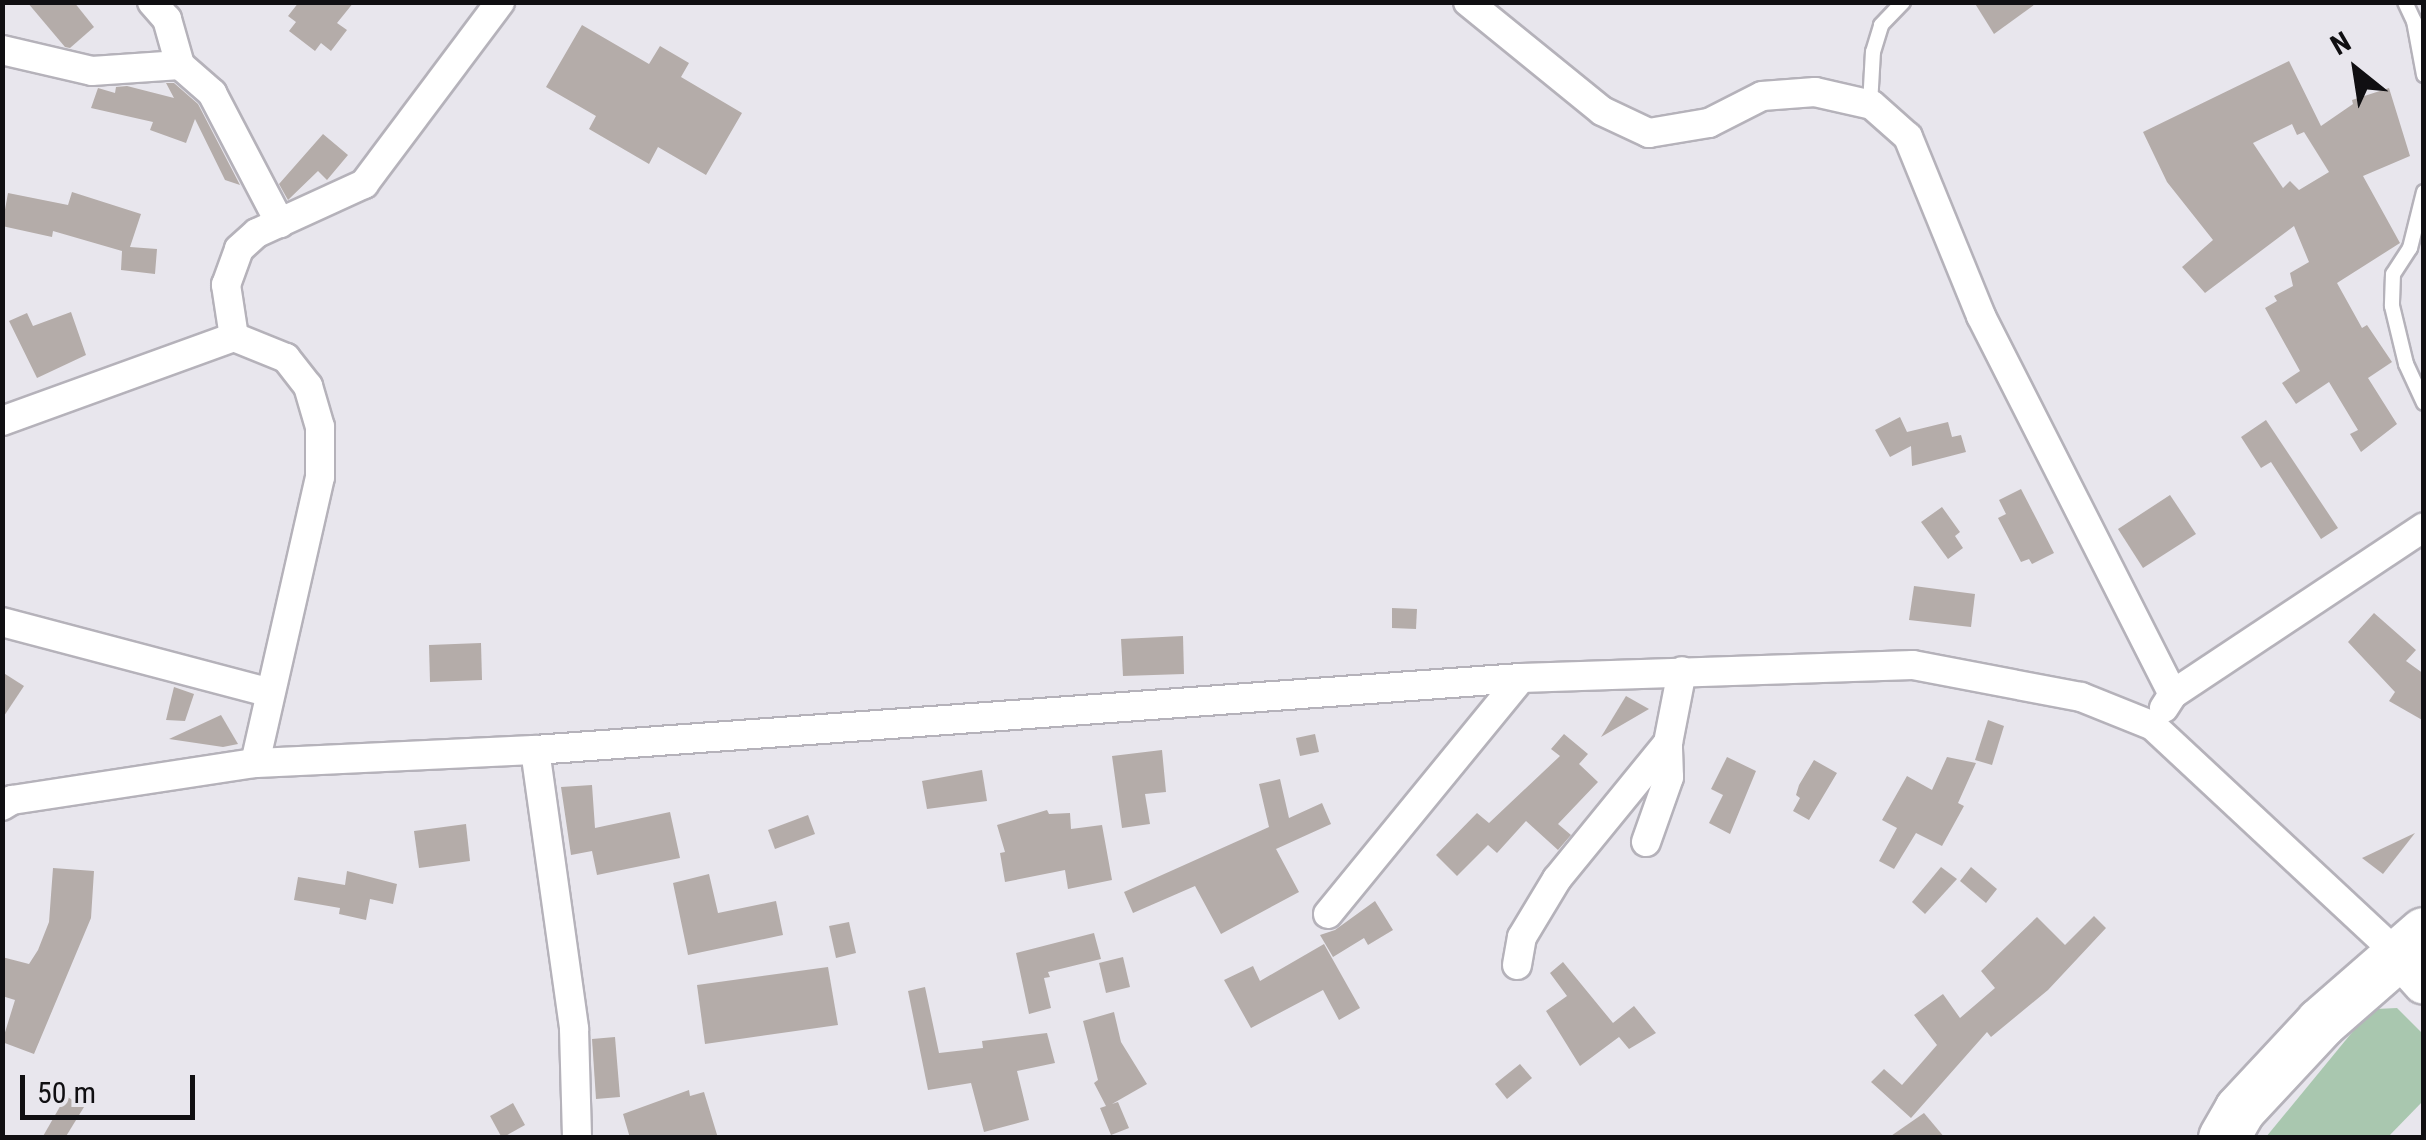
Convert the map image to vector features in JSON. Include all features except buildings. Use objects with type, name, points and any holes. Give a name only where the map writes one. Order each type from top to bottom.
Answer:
[{"type":"highway","points":[[2224,1138],[2240,1110],[2321,1023],[2416,957]]},
{"type":"street","points":[[152,2],[167,19],[180,65],[212,92],[280,223]]},
{"type":"street","points":[[234,337],[226,284],[239,249],[257,233],[364,184],[500,2]]},
{"type":"street","points":[[1468,2],[1602,111],[1650,133],[1709,123],[1762,96],[1815,92],[1870,106],[1908,137],[1981,316],[2173,694]]},
{"type":"street","points":[[2,50],[92,72],[180,65]]},
{"type":"street","points":[[2,421],[234,337],[286,358],[308,386],[320,427],[320,477],[255,763]]},
{"type":"street","points":[[2153,726],[2173,694],[2424,527]]},
{"type":"street","points":[[2,622],[270,693]]},
{"type":"street","points":[[2,806],[12,800],[255,763],[535,750],[1521,678],[1913,665],[2081,697],[2153,726],[2416,957]]},
{"type":"street","points":[[1646,842],[1669,777],[1668,743],[1682,671]]},
{"type":"street","points":[[1328,914],[1521,678]]},
{"type":"street","points":[[1517,965],[1522,937],[1557,879],[1668,743]]},
{"type":"street","points":[[535,750],[574,1029],[578,1138]]},
{"type":"lane","points":[[1870,106],[1873,52],[1881,25],[1903,2]]},
{"type":"lane","points":[[2405,2],[2414,21],[2424,75]]},
{"type":"lane","points":[[2424,192],[2410,248],[2393,274],[2392,306],[2406,364],[2424,403]]},
{"type":"green space","points":[[2397,1008],[2423,1034],[2423,1101],[2388,1137],[2266,1137],[2354,1030],[2376,1009]]}]
